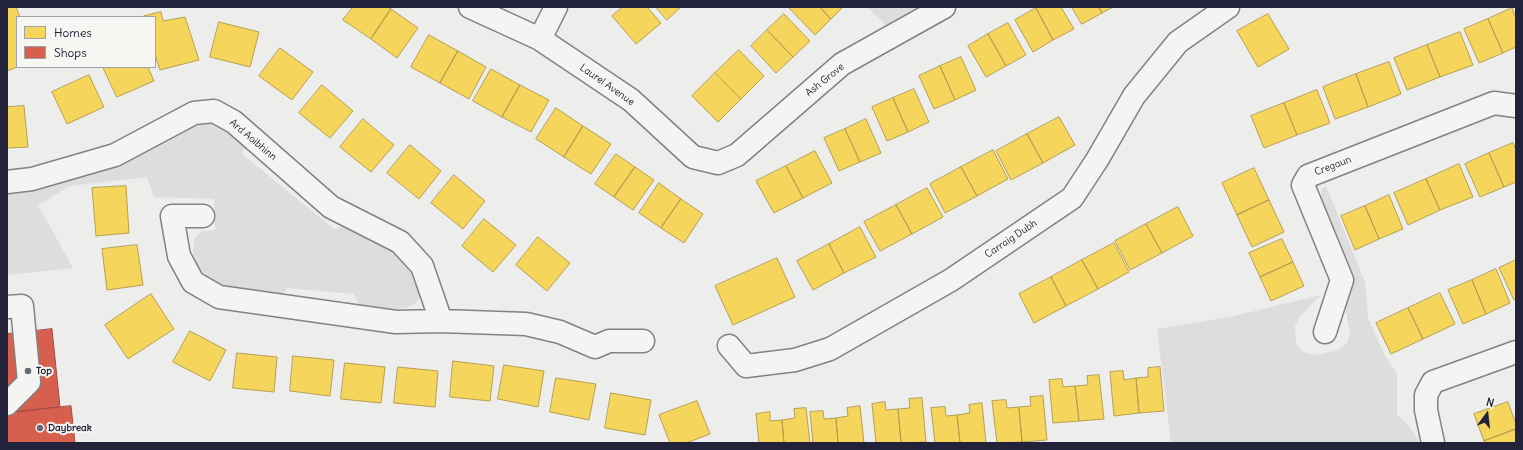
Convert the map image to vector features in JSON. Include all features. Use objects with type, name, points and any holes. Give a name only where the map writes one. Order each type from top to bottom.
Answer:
[{"type":"street","name":"Laurel Avenue","points":[[470,7],[540,39],[630,100],[693,157],[718,162],[737,155]]},
{"type":"street","points":[[540,39],[556,7]]},
{"type":"street","name":"Ash Grove","points":[[737,155],[842,64],[944,7]]},
{"type":"street","name":"Carraig Dubh","points":[[729,346],[746,366],[795,360],[830,350],[951,280],[1072,198],[1098,160],[1134,96],[1173,48],[1178,42],[1228,7]]},
{"type":"street","name":"Cregaun","points":[[1325,332],[1342,280],[1303,185],[1308,176],[1494,103],[1516,106]]},
{"type":"street","name":"Ard Aoibhinn","points":[[7,182],[32,179],[115,155],[194,113],[214,111],[234,122],[331,207],[400,242],[422,266],[440,321]]},
{"type":"street","points":[[203,216],[172,216],[179,256],[192,282],[219,296],[396,322],[440,321],[526,324],[560,332],[595,347],[609,341],[643,341]]},
{"type":"street","points":[[7,307],[22,306],[29,382],[7,404]]},
{"type":"street","points":[[1433,443],[1426,410],[1426,394],[1433,382],[1516,352]]},
{"type":"shaded area","points":[[867,7],[915,7],[917,9],[888,27]]},
{"type":"shaded area","points":[[198,123],[214,123],[228,128],[246,143],[242,154],[334,229],[347,225],[397,252],[418,284],[420,296],[416,303],[409,307],[397,309],[366,308],[358,304],[354,294],[287,288],[282,294],[274,296],[229,289],[211,280],[198,268],[193,254],[194,240],[201,231],[215,230],[214,199],[154,197],[147,177],[70,186],[38,205],[73,268],[7,275],[7,193],[52,187],[65,178],[110,169],[174,134]]},
{"type":"shaded area","points":[[1326,186],[1365,282],[1368,318],[1384,354],[1397,374],[1397,415],[1409,426],[1420,443],[1171,443],[1157,329],[1234,316],[1321,295],[1300,316],[1295,326],[1296,344],[1305,353],[1317,355],[1339,350],[1347,343],[1350,333],[1346,312],[1347,301],[1354,275],[1321,201],[1321,189]]},
{"type":"building: Homes","points":[[7,7],[16,7],[20,16],[16,16],[16,67],[7,71]]},
{"type":"building: Homes","points":[[353,7],[388,7],[391,9],[371,39],[343,20]]},
{"type":"building: Homes","points":[[623,7],[647,7],[661,23],[636,44],[612,16]]},
{"type":"building: Homes","points":[[656,7],[681,7],[667,20]]},
{"type":"building: Homes","points":[[820,7],[831,19],[815,35],[789,8]]},
{"type":"building: Homes","points":[[820,7],[843,7],[831,19]]},
{"type":"building: Homes","points":[[1061,7],[1074,29],[1053,40],[1036,8]]},
{"type":"building: Homes","points":[[1072,7],[1099,7],[1102,13],[1082,24]]},
{"type":"building: Homes","points":[[1099,7],[1113,7],[1102,13]]},
{"type":"building: Homes","points":[[1036,8],[1053,40],[1033,52],[1015,20]]},
{"type":"building: Homes","points":[[1512,8],[1516,18],[1516,47],[1503,53],[1488,19]]},
{"type":"building: Homes","points":[[391,9],[418,28],[397,58],[371,39]]},
{"type":"building: Homes","points":[[161,12],[163,21],[185,17],[199,60],[160,70],[156,58],[156,16],[144,16]]},
{"type":"building: Homes","points":[[784,14],[810,41],[793,57],[767,30]]},
{"type":"building: Homes","points":[[1268,14],[1289,49],[1258,67],[1237,31]]},
{"type":"building: Homes","points":[[1488,19],[1503,53],[1479,63],[1464,29]]},
{"type":"building: Homes","points":[[219,22],[259,32],[250,67],[210,57]]},
{"type":"building: Homes","points":[[1008,23],[1026,55],[1006,66],[988,34]]},
{"type":"building: Homes","points":[[767,30],[793,57],[776,73],[751,46]]},
{"type":"building: Homes","points":[[1460,32],[1473,65],[1440,77],[1427,45]]},
{"type":"building: Homes","points":[[988,34],[1006,66],[986,77],[968,46]]},
{"type":"building: Homes","points":[[429,35],[458,51],[440,83],[411,67]]},
{"type":"building: Homes","points":[[1427,45],[1440,77],[1407,90],[1394,58]]},
{"type":"building: Homes","points":[[280,48],[313,72],[292,100],[259,76]]},
{"type":"building: Homes","points":[[739,50],[764,76],[741,99],[715,73]]},
{"type":"building: Homes","points":[[458,51],[486,67],[469,99],[440,83]]},
{"type":"building: Homes","points":[[961,57],[976,90],[955,100],[940,66]]},
{"type":"building: Homes","points":[[1389,62],[1401,94],[1368,107],[1356,74]]},
{"type":"building: Homes","points":[[940,66],[955,100],[934,109],[919,76]]},
{"type":"building: Homes","points":[[103,68],[148,68],[154,81],[117,97]]},
{"type":"building: Homes","points":[[491,69],[520,85],[502,117],[473,101]]},
{"type":"building: Homes","points":[[715,73],[741,99],[718,122],[692,96]]},
{"type":"building: Homes","points":[[1356,74],[1368,107],[1335,119],[1323,87]]},
{"type":"building: Homes","points":[[89,75],[104,107],[67,124],[52,92]]},
{"type":"building: Homes","points":[[322,85],[353,111],[330,138],[299,113]]},
{"type":"building: Homes","points":[[520,85],[549,100],[531,132],[502,117]]},
{"type":"building: Homes","points":[[914,89],[929,122],[908,132],[893,98]]},
{"type":"building: Homes","points":[[1317,90],[1330,123],[1297,135],[1284,103]]},
{"type":"building: Homes","points":[[893,98],[908,132],[887,141],[872,107]]},
{"type":"building: Homes","points":[[1284,103],[1297,135],[1264,148],[1251,116]]},
{"type":"building: Homes","points":[[24,106],[28,147],[7,148],[7,107]]},
{"type":"building: Homes","points":[[556,108],[583,126],[564,157],[536,139]]},
{"type":"building: Homes","points":[[1059,117],[1075,145],[1043,163],[1027,134]]},
{"type":"building: Homes","points":[[363,119],[394,145],[371,172],[340,147]]},
{"type":"building: Homes","points":[[866,119],[881,153],[860,162],[845,129]]},
{"type":"building: Homes","points":[[583,126],[611,144],[591,174],[564,157]]},
{"type":"building: Homes","points":[[845,129],[860,162],[839,171],[824,138]]},
{"type":"building: Homes","points":[[1027,134],[1043,163],[1011,180],[996,151]]},
{"type":"building: Homes","points":[[1513,143],[1516,150],[1516,182],[1504,187],[1489,153]]},
{"type":"building: Homes","points":[[410,145],[441,171],[419,199],[387,173]]},
{"type":"building: Homes","points":[[993,150],[1008,179],[977,196],[961,167]]},
{"type":"building: Homes","points":[[815,151],[832,183],[803,198],[786,166]]},
{"type":"building: Homes","points":[[1489,153],[1504,187],[1480,197],[1465,164]]},
{"type":"building: Homes","points":[[616,154],[635,167],[614,197],[595,184]]},
{"type":"building: Homes","points":[[1459,164],[1473,197],[1440,210],[1426,179]]},
{"type":"building: Homes","points":[[786,166],[803,198],[774,213],[756,181]]},
{"type":"building: Homes","points":[[635,167],[654,180],[633,210],[614,197]]},
{"type":"building: Homes","points":[[961,167],[977,196],[945,213],[930,184]]},
{"type":"building: Homes","points":[[1254,168],[1269,200],[1237,215],[1222,183]]},
{"type":"building: Homes","points":[[454,175],[485,201],[463,229],[431,203]]},
{"type":"building: Homes","points":[[1426,179],[1440,210],[1408,225],[1394,193]]},
{"type":"building: Homes","points":[[659,183],[681,199],[661,228],[639,213]]},
{"type":"building: Homes","points":[[126,186],[129,233],[96,236],[92,188]]},
{"type":"building: Homes","points":[[927,188],[943,217],[912,234],[896,205]]},
{"type":"building: Homes","points":[[1389,195],[1403,229],[1379,239],[1365,206]]},
{"type":"building: Homes","points":[[681,199],[703,214],[684,243],[661,228]]},
{"type":"building: Homes","points":[[1269,200],[1284,232],[1252,247],[1237,215]]},
{"type":"building: Homes","points":[[896,205],[912,234],[880,251],[864,222]]},
{"type":"building: Homes","points":[[1365,206],[1379,239],[1355,250],[1341,216]]},
{"type":"building: Homes","points":[[1178,207],[1193,236],[1162,253],[1146,224]]},
{"type":"building: Homes","points":[[484,219],[516,245],[493,272],[462,246]]},
{"type":"building: Homes","points":[[1146,224],[1162,253],[1130,270],[1115,241]]},
{"type":"building: Homes","points":[[860,227],[876,257],[844,273],[829,244]]},
{"type":"building: Homes","points":[[538,237],[570,263],[547,291],[516,265]]},
{"type":"building: Homes","points":[[1282,239],[1293,262],[1260,277],[1249,253]]},
{"type":"building: Homes","points":[[1114,243],[1129,272],[1098,289],[1082,260]]},
{"type":"building: Homes","points":[[829,244],[844,273],[813,290],[797,261]]},
{"type":"building: Homes","points":[[137,245],[143,285],[107,290],[102,249]]},
{"type":"building: Homes","points":[[777,258],[795,297],[733,325],[715,286]]},
{"type":"building: Homes","points":[[1082,260],[1098,289],[1066,306],[1051,277]]},
{"type":"building: Homes","points":[[1516,260],[1516,298],[1514,300],[1499,268]]},
{"type":"building: Homes","points":[[1293,262],[1304,286],[1271,301],[1260,277]]},
{"type":"building: Homes","points":[[1496,269],[1510,303],[1486,314],[1472,280]]},
{"type":"building: Homes","points":[[1051,277],[1066,306],[1034,323],[1019,294]]},
{"type":"building: Homes","points":[[1472,280],[1486,314],[1463,324],[1448,290]]},
{"type":"building: Homes","points":[[1440,293],[1455,324],[1423,339],[1408,308]]},
{"type":"building: Homes","points":[[151,294],[174,329],[128,359],[105,325]]},
{"type":"building: Homes","points":[[1408,308],[1423,339],[1391,354],[1376,323]]},
{"type":"building: Homes","points":[[190,331],[226,350],[210,381],[173,362]]},
{"type":"building: Homes","points":[[237,353],[277,357],[274,392],[233,388]]},
{"type":"building: Homes","points":[[293,356],[334,360],[330,396],[290,391]]},
{"type":"building: Homes","points":[[453,361],[494,366],[490,401],[450,397]]},
{"type":"building: Homes","points":[[345,363],[385,367],[381,403],[341,399]]},
{"type":"building: Homes","points":[[504,365],[544,371],[538,407],[498,399]]},
{"type":"building: Homes","points":[[398,367],[438,371],[435,407],[394,403]]},
{"type":"building: Homes","points":[[1160,367],[1164,411],[1139,413],[1136,378],[1148,377],[1148,368]]},
{"type":"building: Homes","points":[[1123,371],[1124,380],[1136,378],[1139,413],[1114,416],[1110,372]]},
{"type":"building: Homes","points":[[1099,375],[1104,419],[1079,421],[1075,386],[1088,385],[1087,376]]},
{"type":"building: Homes","points":[[556,378],[596,384],[589,420],[550,412]]},
{"type":"building: Homes","points":[[1062,379],[1063,387],[1075,386],[1079,421],[1053,423],[1049,380]]},
{"type":"building: Homes","points":[[611,393],[651,400],[645,435],[605,428]]},
{"type":"building: Homes","points":[[1043,396],[1047,440],[1022,442],[1019,407],[1031,406],[1030,397]]},
{"type":"building: Homes","points":[[922,398],[926,442],[901,443],[898,409],[910,408],[909,399]]},
{"type":"building: Homes","points":[[1006,400],[1007,408],[1019,407],[1022,442],[997,443],[992,401]]},
{"type":"building: Homes","points":[[697,401],[710,434],[686,443],[670,443],[659,415]]},
{"type":"building: Homes","points":[[885,402],[886,410],[898,409],[901,443],[876,443],[872,404]]},
{"type":"building: Homes","points":[[1508,402],[1516,424],[1516,429],[1484,441],[1474,414]]},
{"type":"building: Homes","points":[[982,403],[986,443],[960,443],[957,415],[970,413],[969,405]]},
{"type":"building: Homes","points":[[860,406],[864,443],[838,443],[836,418],[848,416],[847,408]]},
{"type":"building: Homes","points":[[945,407],[946,416],[957,415],[960,443],[935,443],[931,408]]},
{"type":"building: Homes","points":[[806,408],[810,443],[784,443],[782,420],[795,418],[794,409]]},
{"type":"building: Homes","points":[[823,411],[824,419],[836,418],[838,443],[813,443],[810,412]]},
{"type":"building: Homes","points":[[770,412],[770,421],[782,420],[784,443],[759,443],[756,414]]},
{"type":"building: Homes","points":[[1516,429],[1516,443],[1484,443],[1484,441]]},
{"type":"building: Shops","points":[[52,329],[60,407],[7,413],[7,334]]},
{"type":"building: Shops","name":"Daybreak","points":[[71,406],[75,443],[7,443],[7,413]]},
{"type":"place","name":"Top","points":[[28,371]]},
{"type":"place","name":"Daybreak","points":[[40,428]]}]
